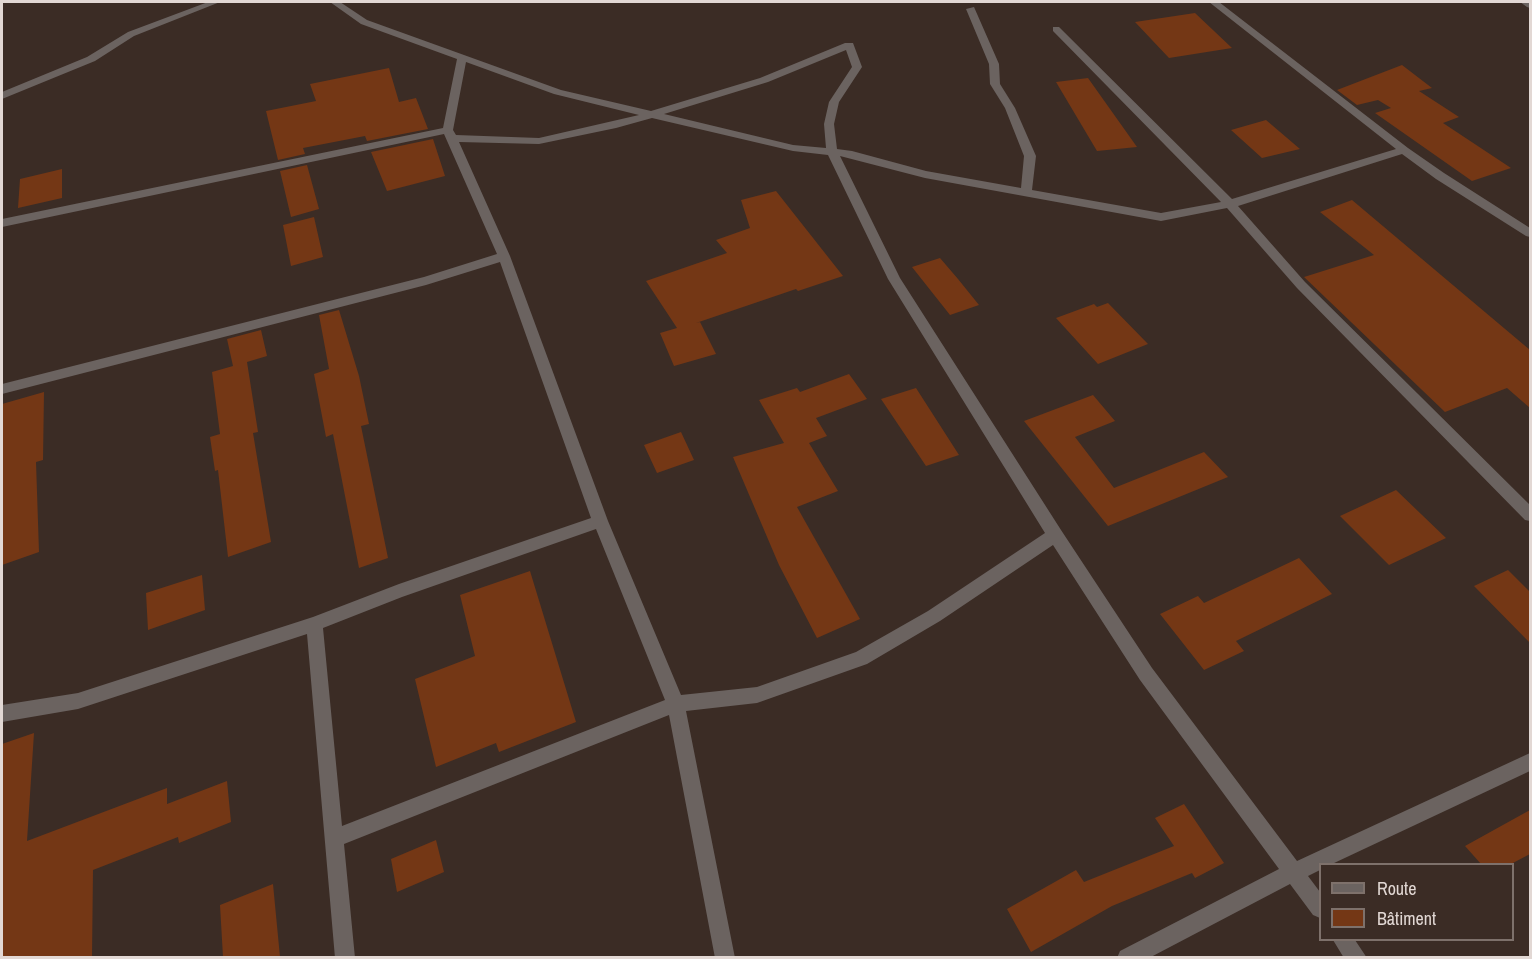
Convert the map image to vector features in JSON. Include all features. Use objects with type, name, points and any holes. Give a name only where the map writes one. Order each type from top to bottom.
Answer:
[{"type":"street","points":[[2,96],[91,59],[131,34],[215,2]]},
{"type":"street","points":[[334,2],[364,22],[558,92],[792,148],[832,151],[925,174],[1161,217],[1230,204],[1404,150]]},
{"type":"street","points":[[1214,2],[1404,150],[1440,176],[1530,232]]},
{"type":"street","points":[[1525,2],[1530,5]]},
{"type":"street","points":[[971,9],[994,64],[994,84],[1010,108],[1030,156],[1026,191]]},
{"type":"street","points":[[1056,29],[1230,204],[1301,285],[1530,515]]},
{"type":"street","points":[[2,223],[190,182],[449,134],[539,141],[616,126],[764,80],[849,45],[856,67],[834,102],[829,124],[832,151],[894,279],[1055,535],[1146,674],[1319,907]]},
{"type":"street","points":[[462,58],[449,134],[504,256],[600,520],[676,704],[725,957]]},
{"type":"street","points":[[2,389],[426,281],[504,256]]},
{"type":"street","points":[[2,714],[78,701],[314,624],[600,520]]},
{"type":"street","points":[[333,839],[676,704],[757,695],[861,658],[934,616],[1055,535]]},
{"type":"street","points":[[314,624],[345,957]]},
{"type":"street","points":[[1127,957],[1294,872],[1530,762]]},
{"type":"street","points":[[1345,941],[1357,957]]},
{"type":"building","points":[[1195,13],[1232,48],[1169,58],[1135,22]]},
{"type":"building","points":[[1402,65],[1432,88],[1419,91],[1459,117],[1443,123],[1511,168],[1472,181],[1375,113],[1391,108],[1378,100],[1357,105],[1337,90]]},
{"type":"building","points":[[389,68],[399,102],[416,98],[428,129],[367,141],[365,136],[303,148],[305,154],[278,160],[266,111],[316,101],[310,84]]},
{"type":"building","points":[[1088,78],[1137,147],[1097,151],[1056,82]]},
{"type":"building","points":[[1266,120],[1300,149],[1262,158],[1231,130]]},
{"type":"building","points":[[433,139],[445,176],[387,191],[371,152]]},
{"type":"building","points":[[307,165],[319,209],[291,217],[280,171]]},
{"type":"building","points":[[62,169],[62,198],[18,208],[20,179]]},
{"type":"building","points":[[776,191],[843,276],[798,291],[796,289],[696,323],[700,322],[716,354],[674,366],[660,333],[677,328],[646,281],[727,253],[716,240],[750,228],[741,200]]},
{"type":"building","points":[[1352,200],[1530,350],[1530,408],[1507,388],[1445,412],[1304,277],[1374,255],[1320,212]]},
{"type":"building","points":[[314,217],[323,257],[291,266],[283,225]]},
{"type":"building","points":[[940,258],[979,305],[950,315],[912,267]]},
{"type":"building","points":[[1108,303],[1148,344],[1098,364],[1056,318],[1094,304],[1097,307]]},
{"type":"building","points":[[339,310],[359,376],[369,424],[361,426],[388,558],[359,568],[333,434],[326,437],[314,374],[329,369],[319,315]]},
{"type":"building","points":[[261,330],[267,356],[247,362],[258,432],[253,433],[271,542],[228,557],[218,470],[215,471],[210,437],[220,434],[212,372],[233,366],[227,339]]},
{"type":"building","points":[[849,374],[867,399],[816,418],[827,436],[809,443],[838,491],[797,507],[860,619],[817,638],[779,565],[733,457],[784,443],[759,400],[797,388],[800,392]]},
{"type":"building","points":[[916,388],[959,455],[926,466],[881,399]]},
{"type":"building","points":[[44,392],[43,460],[36,462],[39,552],[2,565],[2,404]]},
{"type":"building","points":[[1093,395],[1115,421],[1075,437],[1114,488],[1204,452],[1228,477],[1108,526],[1024,421]]},
{"type":"building","points":[[681,432],[694,460],[657,473],[644,445]]},
{"type":"building","points":[[1396,490],[1446,538],[1389,565],[1340,516]]},
{"type":"building","points":[[1299,558],[1332,594],[1236,641],[1244,651],[1204,670],[1160,614],[1198,596],[1204,603]]},
{"type":"building","points":[[1508,570],[1530,592],[1530,643],[1474,586]]},
{"type":"building","points":[[530,571],[576,722],[499,752],[496,743],[436,767],[415,679],[475,656],[460,595]]},
{"type":"building","points":[[202,575],[205,610],[148,630],[146,593]]},
{"type":"building","points":[[34,733],[27,841],[167,788],[167,804],[227,781],[231,822],[179,843],[178,837],[93,870],[92,957],[2,957],[2,744]]},
{"type":"building","points":[[1184,804],[1224,863],[1195,878],[1192,873],[1112,906],[1031,952],[1007,909],[1076,870],[1084,882],[1174,846],[1155,818]]},
{"type":"building","points":[[1530,810],[1530,854],[1513,863],[1480,863],[1465,846]]},
{"type":"building","points":[[436,840],[444,872],[397,892],[391,859]]},
{"type":"building","points":[[273,884],[280,957],[223,957],[220,905]]}]
